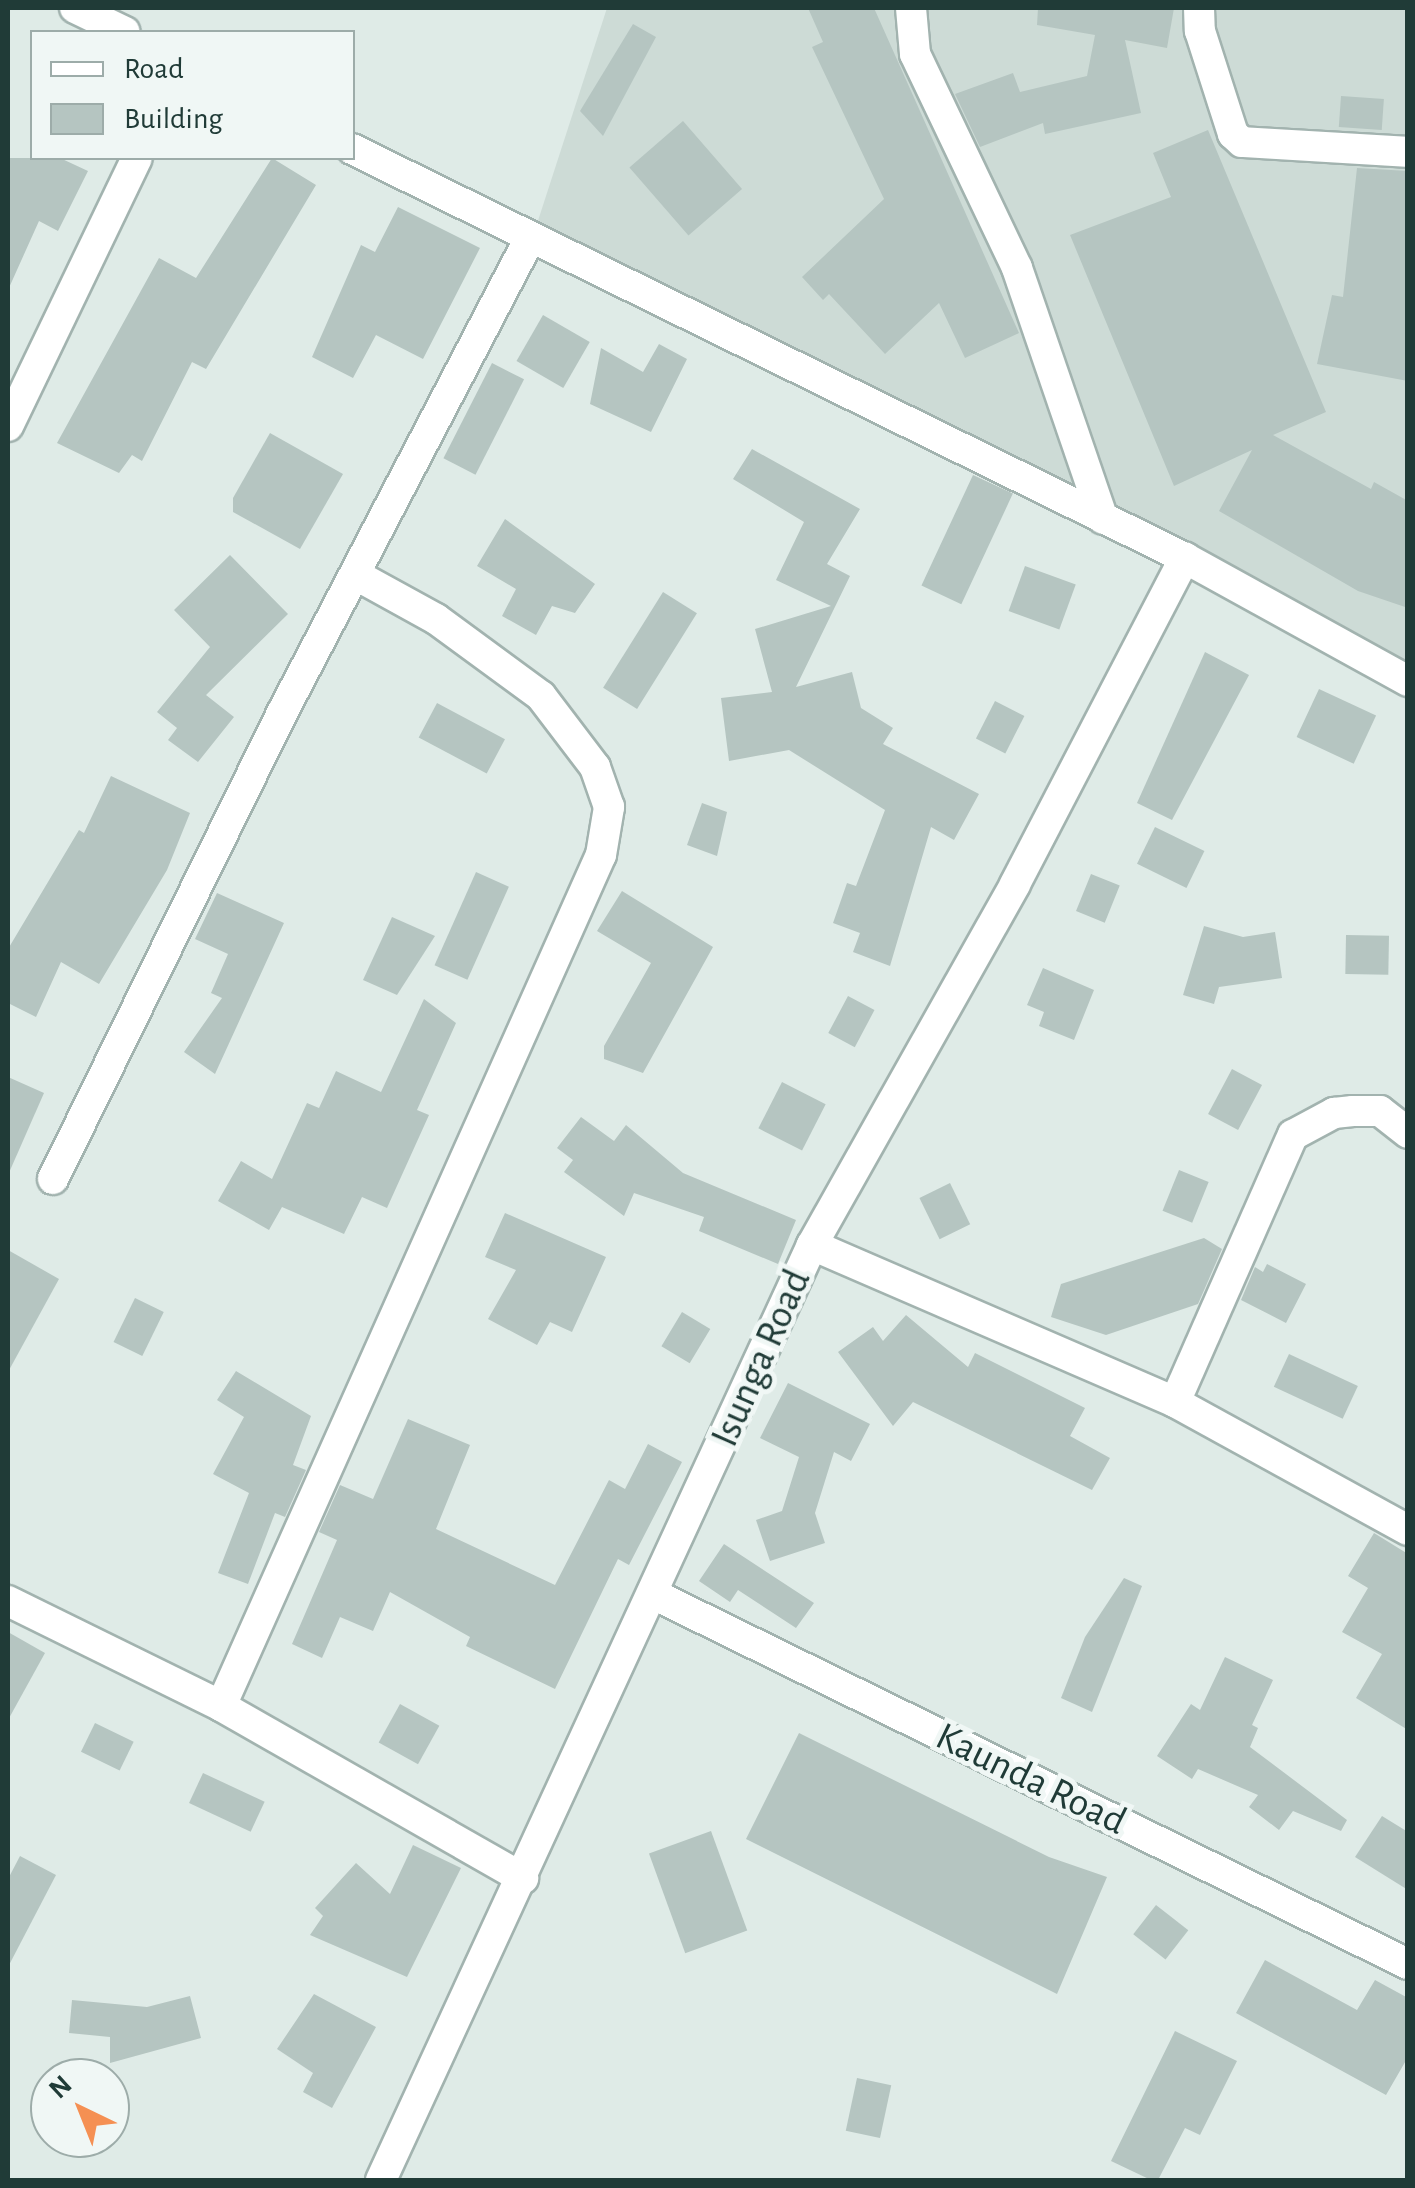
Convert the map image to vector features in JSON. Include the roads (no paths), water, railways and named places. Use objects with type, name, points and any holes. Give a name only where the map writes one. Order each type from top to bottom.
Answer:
[{"type":"street","points":[[75,8],[121,30]]},
{"type":"street","points":[[910,8],[914,54],[1017,268],[1103,519]]},
{"type":"street","points":[[1199,8],[1205,48],[1233,134],[1242,142],[1408,152]]},
{"type":"street","points":[[355,151],[530,240],[1184,558],[1408,681]]},
{"type":"street","points":[[9,418],[136,160]]},
{"type":"street","points":[[54,1179],[356,574],[530,240]]},
{"type":"street","name":"Isunga Road","points":[[381,2180],[812,1245],[1015,884],[1184,558]]},
{"type":"street","points":[[220,1706],[601,855],[609,806],[595,767],[542,696],[436,620],[356,574]]},
{"type":"street","points":[[1175,1402],[1293,1135],[1334,1113],[1353,1111],[1380,1111],[1408,1132]]},
{"type":"street","points":[[812,1245],[1175,1402],[1408,1530]]},
{"type":"street","name":"Kaunda Road","points":[[653,1594],[1408,1964]]},
{"type":"street","points":[[8,1600],[220,1706],[523,1878]]}]
